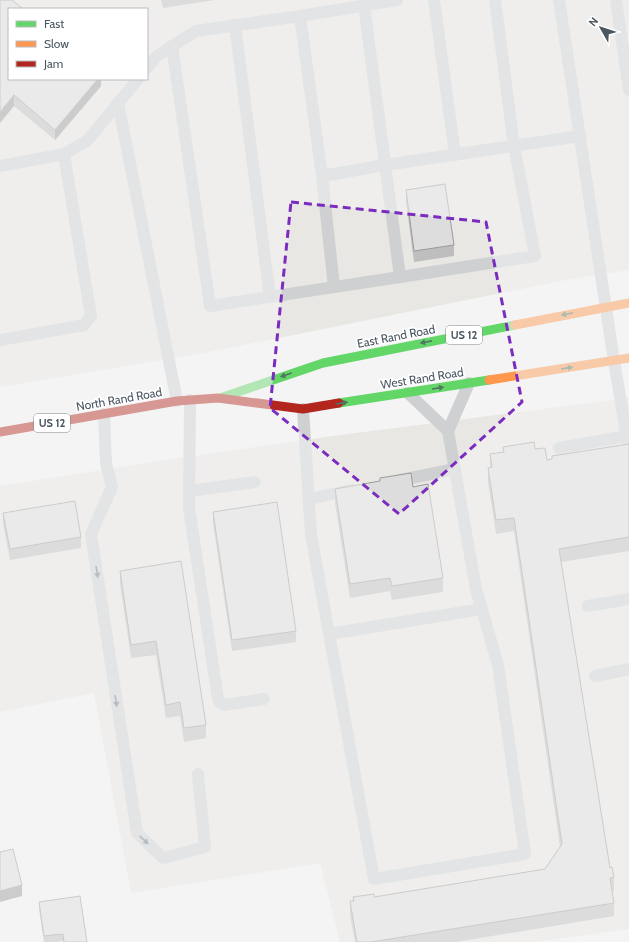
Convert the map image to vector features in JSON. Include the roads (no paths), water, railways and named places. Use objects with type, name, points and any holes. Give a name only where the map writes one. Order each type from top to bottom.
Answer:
[{"type":"main road","name":"East Rand Road","points":[[218,398],[322,363],[629,303]]},
{"type":"main road","name":"West Rand Road","points":[[218,398],[304,409],[629,358]]},
{"type":"main road","name":"North Rand Road","points":[[0,432],[177,401],[218,398]]},
{"type":"lane","points":[[148,67],[157,56],[196,31],[397,0]]},
{"type":"lane","points":[[434,0],[455,155]]},
{"type":"lane","points":[[172,46],[210,306],[535,256],[514,146],[495,0]]},
{"type":"lane","points":[[559,0],[629,450]]},
{"type":"lane","points":[[616,0],[629,90]]},
{"type":"lane","points":[[364,5],[400,277]]},
{"type":"lane","points":[[300,16],[322,176],[334,288]]},
{"type":"lane","points":[[236,25],[270,297]]},
{"type":"lane","points":[[0,166],[64,154],[87,141],[137,80]]},
{"type":"lane","points":[[118,103],[177,401]]},
{"type":"lane","points":[[322,176],[385,165],[580,136]]},
{"type":"lane","points":[[0,340],[84,326],[91,316],[64,154]]},
{"type":"lane","points":[[304,409],[311,535],[374,879],[525,854],[498,665],[476,589],[448,430],[469,383]]},
{"type":"lane","points":[[408,393],[448,430]]},
{"type":"lane","points":[[190,400],[189,508],[218,699],[224,705],[264,699]]},
{"type":"lane","points":[[104,414],[106,463],[112,487],[91,534],[137,833],[163,858],[205,847],[198,774]]},
{"type":"lane","points":[[559,448],[627,436]]},
{"type":"lane","points":[[386,483],[455,469]]},
{"type":"lane","points":[[190,491],[255,482]]},
{"type":"lane","points":[[309,499],[362,488]]},
{"type":"lane","points":[[588,606],[629,599]]},
{"type":"lane","points":[[329,634],[482,609]]},
{"type":"lane","points":[[594,676],[629,669]]}]
